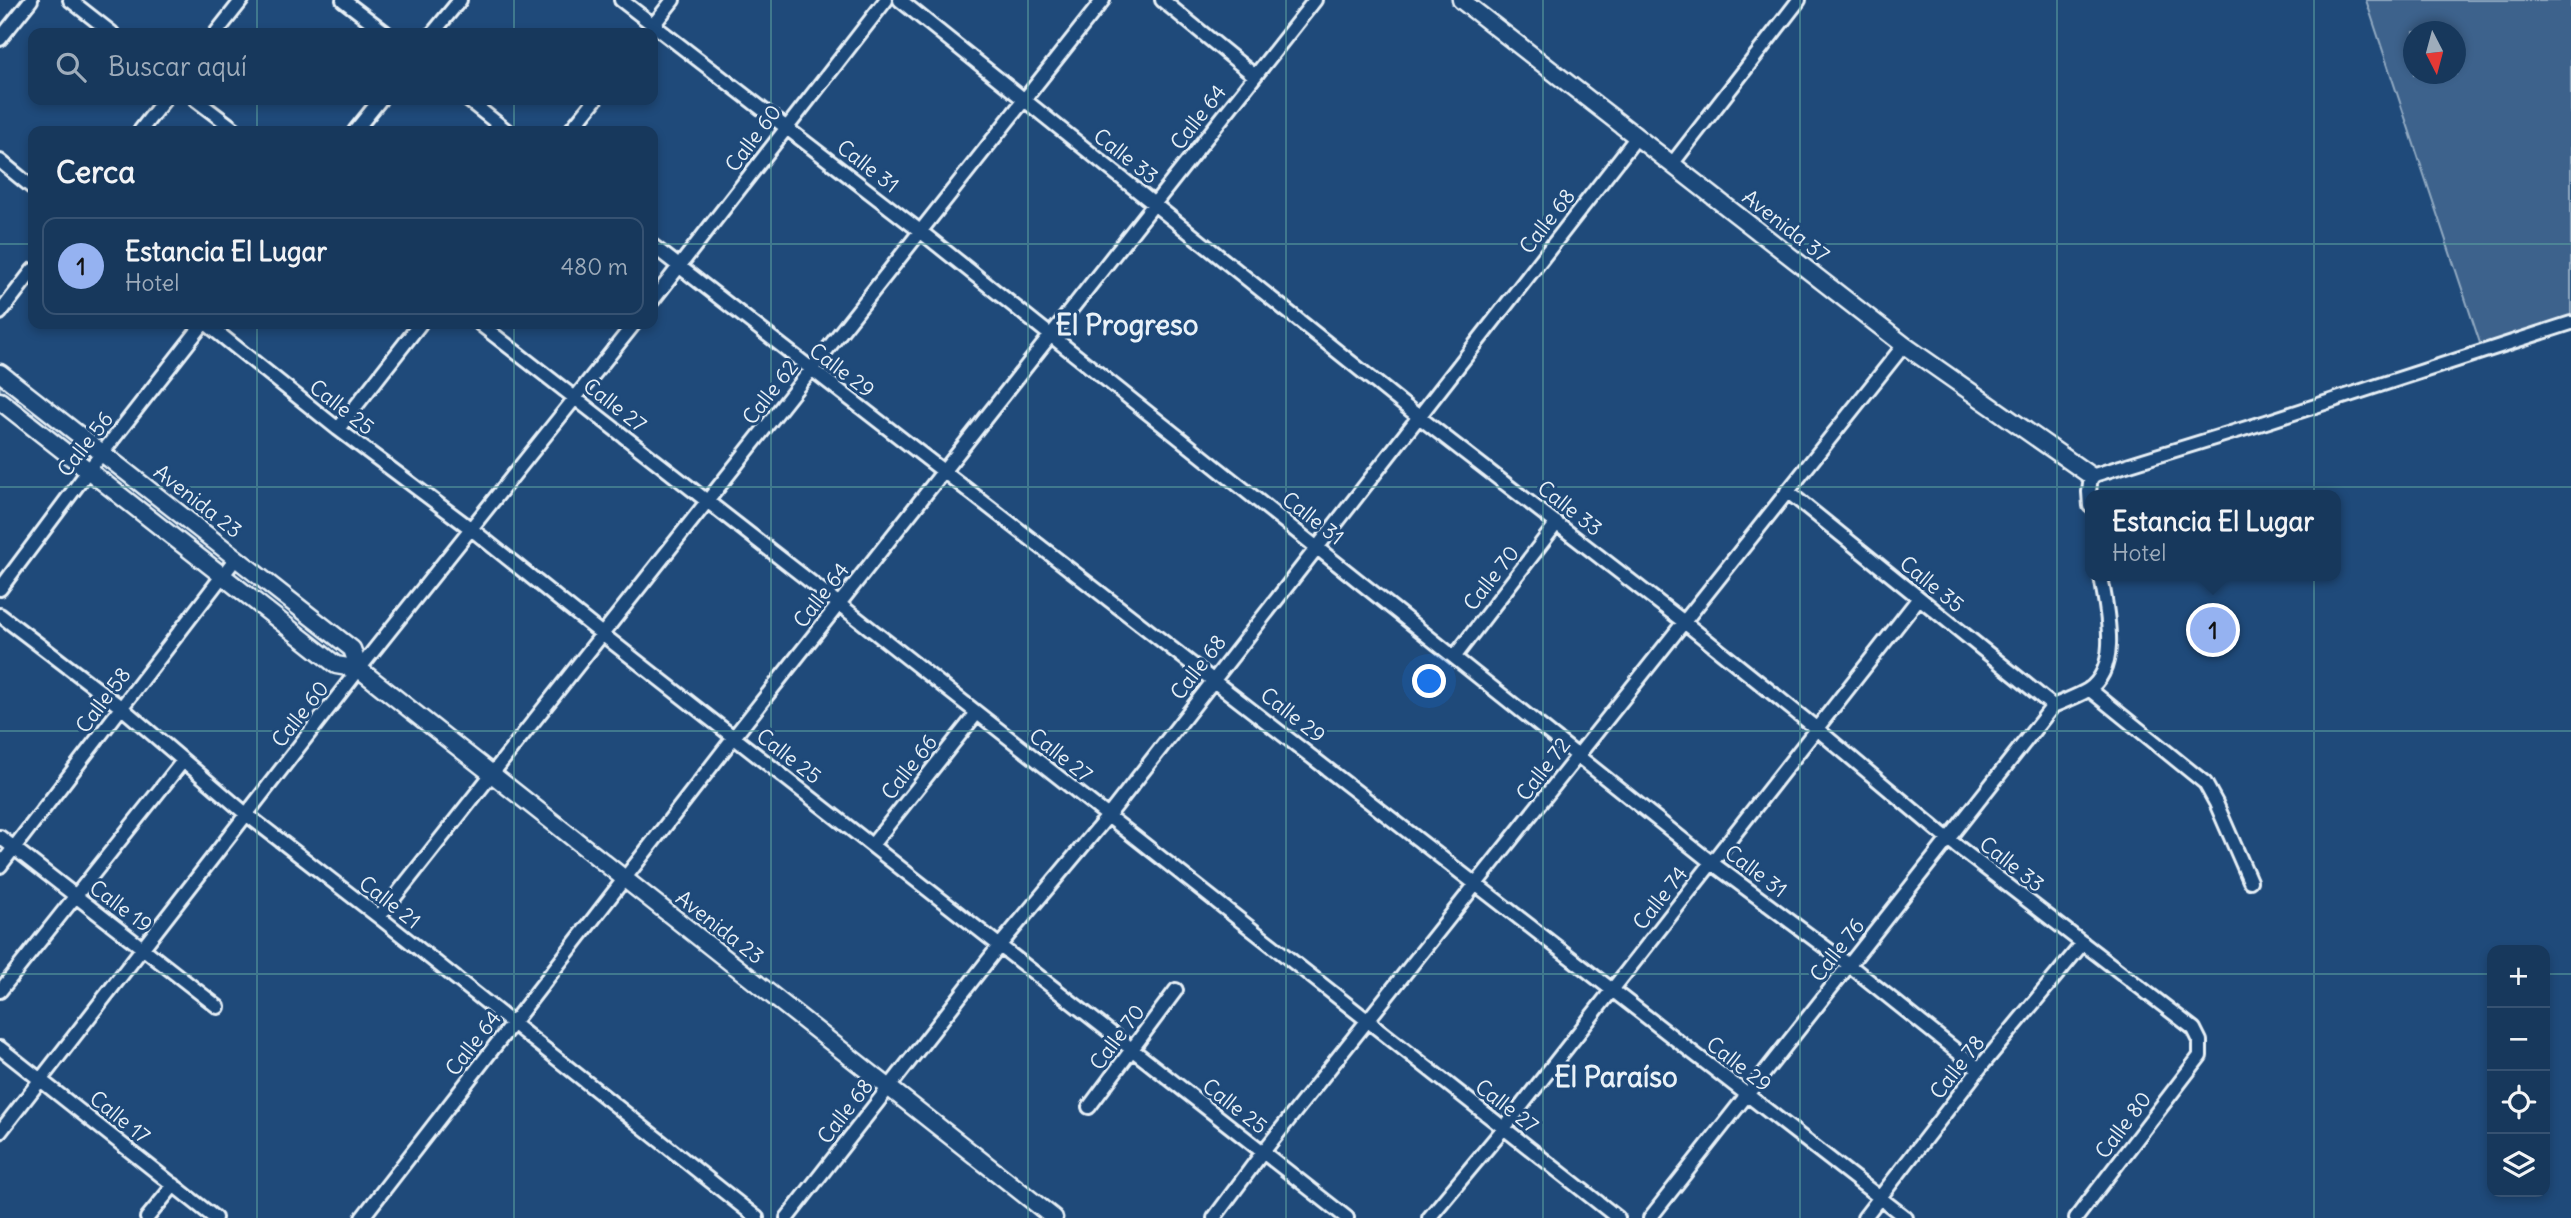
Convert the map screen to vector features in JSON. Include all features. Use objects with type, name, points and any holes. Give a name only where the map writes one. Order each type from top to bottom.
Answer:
[{"type":"street","points":[[0,39],[31,0]]},
{"type":"street","points":[[70,0],[106,28]]},
{"type":"street","points":[[220,28],[242,0]]},
{"type":"street","points":[[343,0],[379,28]]},
{"type":"street","points":[[437,28],[460,0]]},
{"type":"street","name":"Calle 31","points":[[621,0],[649,28]]},
{"type":"street","points":[[651,28],[673,0]]},
{"type":"street","name":"Calle 60","points":[[658,294],[886,0]]},
{"type":"street","name":"Calle 33","points":[[900,0],[1419,417],[1684,622],[1949,840],[2194,1029],[2200,1041],[2200,1056]]},
{"type":"street","name":"Calle 62","points":[[379,917],[1104,0]]},
{"type":"street","points":[[1162,0],[1255,76]]},
{"type":"street","name":"Calle 64","points":[[362,1218],[734,737],[1315,0]]},
{"type":"street","name":"Avenida 37","points":[[1461,0],[1904,345],[2091,476]]},
{"type":"street","points":[[1672,164],[1799,0]]},
{"type":"street","name":"Calle 31","points":[[658,35],[786,126],[1712,863],[1849,965],[1979,1069]]},
{"type":"street","points":[[144,126],[160,105]]},
{"type":"street","points":[[203,105],[230,126]]},
{"type":"street","points":[[359,126],[376,105]]},
{"type":"street","points":[[474,105],[501,126]]},
{"type":"street","points":[[574,126],[591,105]]},
{"type":"street","name":"Calle 68","points":[[786,1218],[1000,945],[1108,816],[1636,138]]},
{"type":"street","points":[[0,162],[28,184]]},
{"type":"street","name":"Calle 29","points":[[658,250],[811,371],[1477,882],[1906,1218]]},
{"type":"street","points":[[0,313],[28,277]]},
{"type":"street","points":[[2088,490],[2091,476],[2571,323]]},
{"type":"street","name":"Calle 56","points":[[0,589],[88,471],[201,329]]},
{"type":"street","name":"Calle 25","points":[[211,329],[470,528],[1347,1218]]},
{"type":"street","points":[[338,429],[416,329]]},
{"type":"street","name":"Calle 27","points":[[486,329],[1618,1218]]},
{"type":"street","name":"Calle 60","points":[[0,1132],[359,669],[630,329]]},
{"type":"street","name":"Calle 72","points":[[1214,1218],[1263,1152],[1904,345]]},
{"type":"street","name":"Avenida 23","points":[[0,373],[352,649],[359,669]]},
{"type":"street","name":"Avenida 23","points":[[0,401],[336,665],[359,669],[1054,1218]]},
{"type":"street","name":"Calle 35","points":[[1787,491],[2053,706]]},
{"type":"street","name":"Calle 70","points":[[1455,656],[1558,523]]},
{"type":"street","name":"Calle 58","points":[[0,866],[236,558]]},
{"type":"street","points":[[2053,706],[2090,689],[2101,676],[2108,660],[2108,626],[2102,581]]},
{"type":"street","name":"Calle 74","points":[[1429,1218],[1504,1128],[1919,598]]},
{"type":"street","name":"Calle 21","points":[[0,615],[122,708],[246,814],[757,1218]]},
{"type":"street","points":[[2090,689],[2205,783],[2250,881]]},
{"type":"street","name":"Calle 76","points":[[1650,1218],[2053,706]]},
{"type":"street","name":"Calle 66","points":[[872,845],[977,713]]},
{"type":"street","points":[[0,991],[183,761]]},
{"type":"street","name":"Calle 19","points":[[0,837],[218,1007]]},
{"type":"street","name":"Calle 78","points":[[1864,1218],[1979,1069],[2083,943]]},
{"type":"street","name":"Calle 70","points":[[1089,1107],[1176,990]]},
{"type":"street","name":"Calle 17","points":[[0,1048],[215,1218]]},
{"type":"street","name":"Calle 80","points":[[2076,1218],[2200,1056]]},
{"type":"street","points":[[147,1218],[174,1185]]},
{"type":"shaded area","points":[[2366,0],[2571,0],[2571,316],[2481,346]]},
{"type":"shaded area","points":[[0,378],[88,450],[86,455],[84,457],[0,395]]},
{"type":"place","name":"Estancia El Lugar","points":[[2213,630]]},
{"type":"district","name":"El Progreso","points":[[1127,325]]},
{"type":"district","name":"El Paraíso","points":[[1616,1077]]}]
